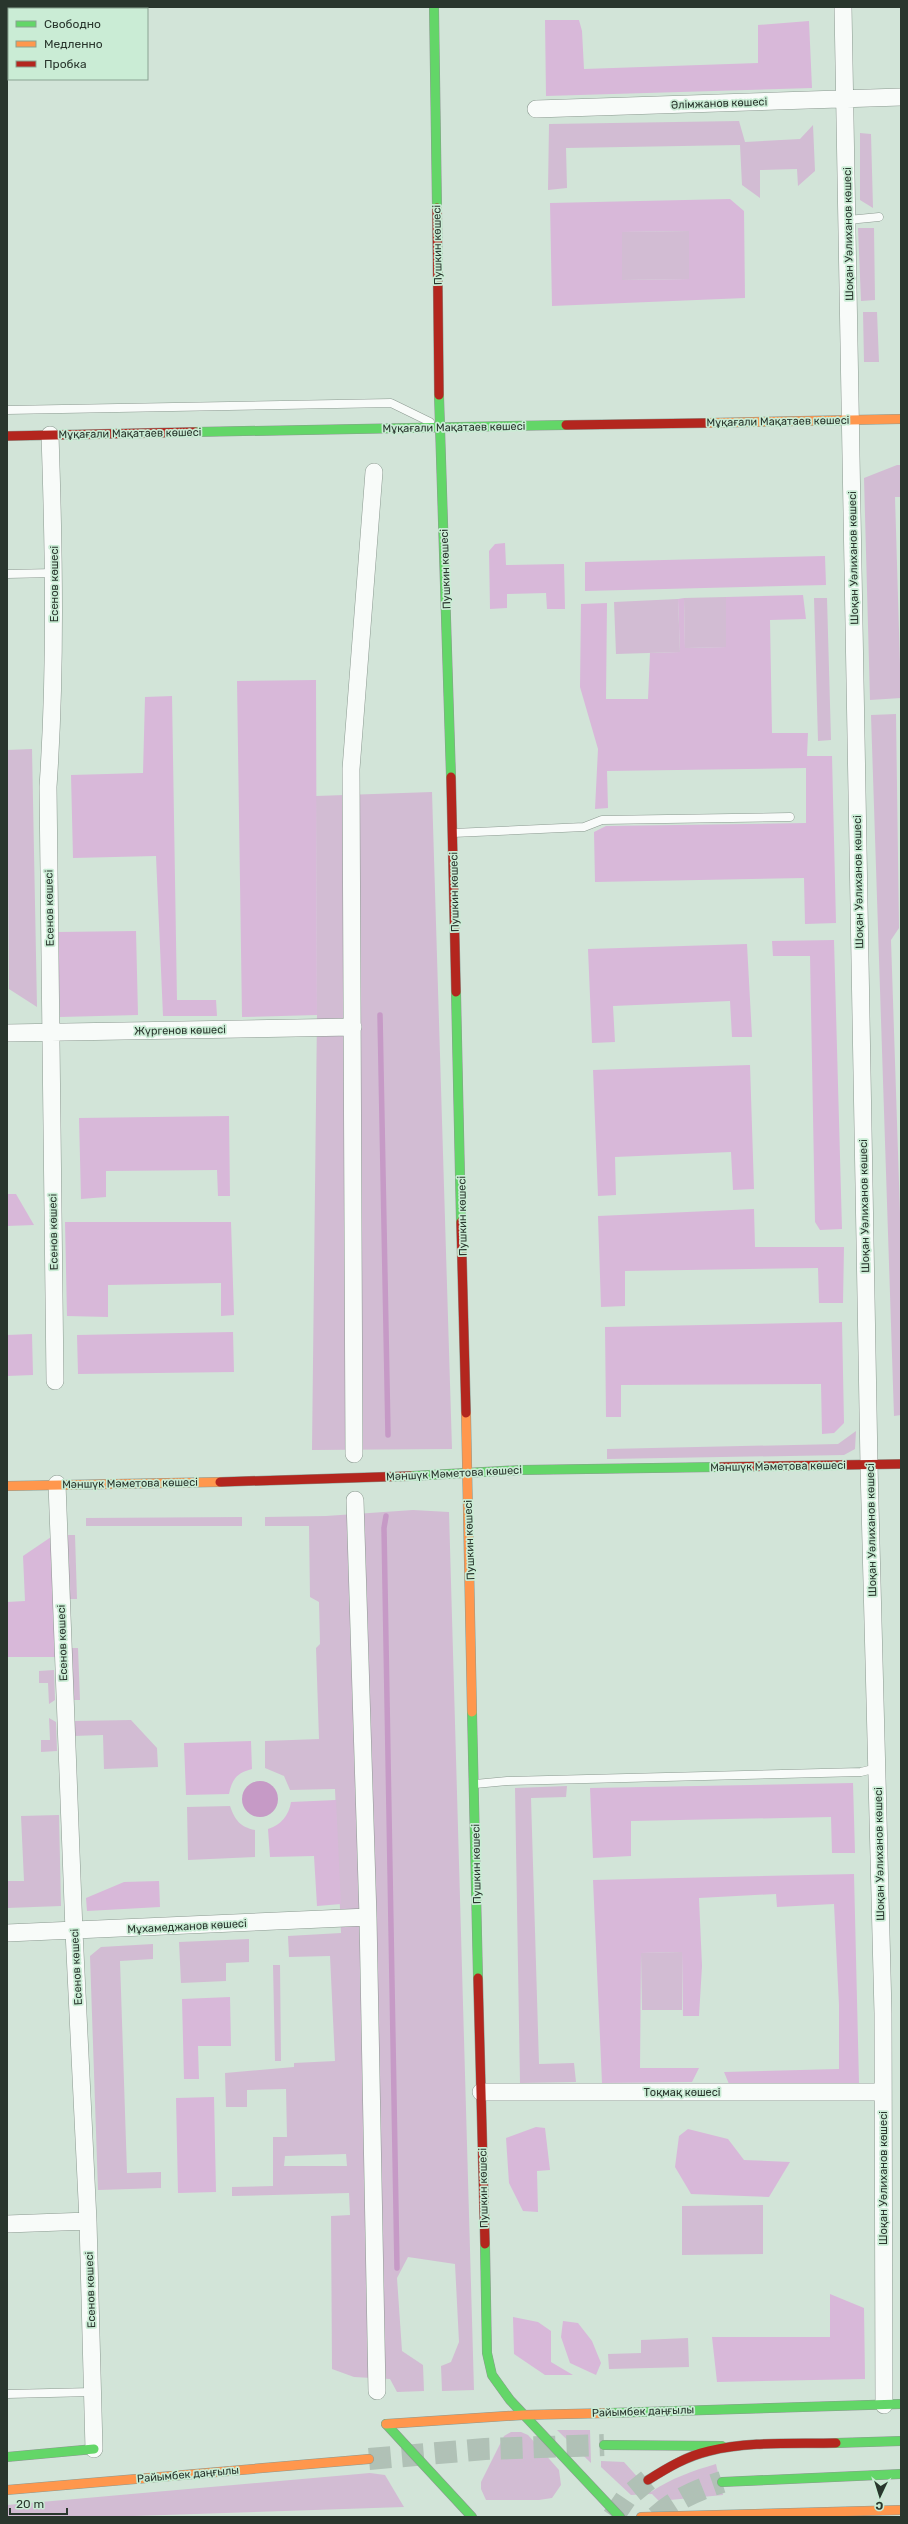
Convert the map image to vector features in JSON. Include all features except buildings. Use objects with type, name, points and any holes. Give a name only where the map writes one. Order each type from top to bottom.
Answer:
[{"type":"street","name":"Пушкин көшесі","points":[[434,7],[440,427],[453,833],[487,2353],[492,2374],[523,2415],[620,2517]]},
{"type":"street","name":"Шоқан Уәлиханов көшесі","points":[[843,7],[846,99],[869,1465],[878,1768],[883,2092],[884,2405]]},
{"type":"street","name":"Әлімжанов көшесі","points":[[536,109],[901,96]]},
{"type":"street","name":"Мұқағали Мақатаев көшесі","points":[[7,436],[901,419]]},
{"type":"street","name":"Есенов көшесі","points":[[50,435],[54,572],[53,705],[48,787],[55,1381]]},
{"type":"street","points":[[354,1454],[351,769],[374,472]]},
{"type":"street","name":"Жүргенов көшесі","points":[[7,1034],[353,1027]]},
{"type":"street","name":"Мәншүк Мәметова көшесі","points":[[7,1486],[329,1480],[468,1471],[901,1464]]},
{"type":"street","name":"Есенов көшесі","points":[[57,1484],[74,1931],[88,2221],[94,2449]]},
{"type":"street","points":[[355,1500],[368,1917],[376,2391]]},
{"type":"street","name":"Мұхамеджанов көшесі","points":[[7,1933],[368,1917]]},
{"type":"street","name":"Тоқмақ көшесі","points":[[481,2092],[883,2092]]},
{"type":"street","points":[[7,2224],[88,2221]]},
{"type":"street","name":"Райымбек даңғылы","points":[[472,2517],[386,2424],[523,2415],[901,2404]]},
{"type":"street","points":[[604,2445],[747,2446],[901,2441]]},
{"type":"street","points":[[648,2480],[674,2464],[709,2451],[747,2446]]},
{"type":"street","points":[[7,2455],[94,2449]]},
{"type":"street","name":"Райымбек даңғылы","points":[[7,2490],[369,2459]]},
{"type":"street","points":[[722,2482],[750,2479],[901,2474]]},
{"type":"street","points":[[641,2517],[901,2511]]},
{"type":"street","points":[[861,2517],[901,2511]]},
{"type":"lane","points":[[848,220],[879,217]]},
{"type":"lane","points":[[7,410],[392,403],[440,427]]},
{"type":"lane","points":[[7,574],[54,572]]},
{"type":"lane","points":[[453,833],[584,827],[602,820],[790,817]]},
{"type":"lane","points":[[474,1784],[507,1781],[861,1772],[878,1768]]},
{"type":"lane","points":[[7,2394],[93,2392]]},
{"type":"shaded area","points":[[545,20],[579,20],[582,31],[584,69],[758,63],[758,25],[809,21],[812,88],[546,96]]},
{"type":"shaded area","points":[[739,121],[745,142],[800,139],[813,125],[815,171],[798,186],[797,169],[760,170],[760,198],[742,185],[740,145],[566,148],[567,188],[548,190],[549,124]]},
{"type":"shaded area","points":[[860,133],[871,134],[873,208],[860,200]]},
{"type":"shaded area","points":[[730,199],[744,211],[745,298],[552,306],[550,203]],"holes":[[[689,231],[689,279],[622,280],[622,232]]]},
{"type":"shaded area","points":[[858,228],[874,228],[875,300],[861,301]]},
{"type":"shaded area","points":[[689,231],[689,279],[622,280],[621,232]]},
{"type":"shaded area","points":[[863,312],[877,312],[879,362],[864,362]]},
{"type":"shaded area","points":[[897,465],[901,465],[901,497],[895,497],[901,698],[870,700],[864,478]]},
{"type":"shaded area","points":[[505,543],[506,565],[564,564],[565,609],[547,609],[546,593],[507,594],[507,608],[490,609],[489,551],[495,544]]},
{"type":"shaded area","points":[[825,556],[826,585],[585,591],[585,562]]},
{"type":"shaded area","points":[[803,595],[806,619],[770,620],[772,733],[808,733],[807,756],[832,756],[836,923],[805,924],[804,878],[595,882],[594,832],[606,826],[806,823],[806,768],[607,771],[608,808],[595,809],[598,749],[580,687],[581,604],[607,603],[606,699],[648,699],[650,653],[680,652],[678,599],[684,598],[685,648],[726,647],[726,597]]},
{"type":"shaded area","points":[[726,597],[727,647],[685,648],[684,598]]},
{"type":"shaded area","points":[[814,598],[827,598],[831,740],[818,741]]},
{"type":"shaded area","points":[[678,599],[680,652],[616,654],[614,602]]},
{"type":"shaded area","points":[[316,680],[317,1015],[242,1017],[237,681]]},
{"type":"shaded area","points":[[172,696],[177,1000],[216,1000],[217,1016],[163,1016],[156,856],[73,858],[71,775],[143,773],[145,697]]},
{"type":"shaded area","points":[[896,714],[899,928],[891,940],[901,1244],[901,1415],[894,1416],[871,715]]},
{"type":"shaded area","points":[[32,749],[37,1007],[9,989],[7,750]]},
{"type":"shaded area","points":[[432,792],[452,1449],[312,1450],[317,1015],[316,796]]},
{"type":"shaded area","points":[[136,931],[138,1015],[60,1017],[58,932]]},
{"type":"shaded area","points":[[834,940],[842,1229],[820,1230],[815,1222],[810,956],[773,956],[772,941]]},
{"type":"shaded area","points":[[747,944],[752,1037],[732,1037],[730,1001],[613,1006],[615,1042],[592,1043],[588,949]]},
{"type":"shaded area","points":[[750,1065],[754,1189],[733,1190],[731,1152],[615,1157],[616,1195],[598,1196],[593,1070]]},
{"type":"shaded area","points":[[229,1116],[230,1196],[218,1196],[217,1170],[106,1171],[106,1197],[81,1199],[79,1118]]},
{"type":"shaded area","points":[[7,1194],[16,1194],[34,1225],[7,1226]]},
{"type":"shaded area","points":[[754,1209],[755,1247],[844,1247],[843,1303],[819,1303],[818,1268],[625,1271],[625,1306],[601,1307],[598,1216]]},
{"type":"shaded area","points":[[65,1222],[231,1222],[234,1315],[221,1316],[221,1283],[108,1285],[108,1317],[67,1316]]},
{"type":"shaded area","points":[[842,1322],[844,1423],[834,1433],[822,1434],[821,1384],[621,1385],[621,1417],[606,1417],[605,1327]]},
{"type":"shaded area","points":[[233,1332],[234,1372],[78,1374],[77,1335]]},
{"type":"shaded area","points":[[32,1334],[33,1375],[7,1376],[7,1335]]},
{"type":"shaded area","points":[[856,1431],[855,1449],[844,1455],[607,1459],[607,1449],[838,1444]]},
{"type":"shaded area","points":[[413,1510],[449,1512],[474,2390],[442,2391],[441,2366],[451,2362],[459,2342],[455,2264],[408,2257],[397,2278],[402,2351],[423,2365],[424,2391],[397,2392],[390,2379],[354,2377],[332,2369],[331,2216],[350,2215],[349,2193],[232,2196],[232,2187],[273,2186],[273,2137],[287,2137],[286,2089],[247,2090],[247,2107],[226,2107],[225,2073],[294,2067],[294,2063],[335,2061],[330,1956],[289,1957],[288,1936],[341,1933],[335,1789],[290,1790],[284,1776],[265,1768],[265,1741],[319,1739],[316,1648],[320,1644],[319,1602],[310,1597],[309,1526],[265,1526],[265,1517],[326,1516]],"holes":[[[346,2154],[347,2166],[284,2166],[285,2156]]]},
{"type":"shaded area","points":[[242,1517],[242,1526],[86,1526],[86,1518]]},
{"type":"shaded area","points":[[67,1535],[75,1535],[77,1599],[70,1599]]},
{"type":"shaded area","points":[[51,1537],[55,1657],[7,1657],[7,1602],[25,1601],[23,1556]]},
{"type":"shaded area","points":[[70,1648],[78,1648],[80,1700],[72,1700]]},
{"type":"shaded area","points":[[54,1670],[55,1700],[49,1704],[48,1683],[39,1683],[39,1671]]},
{"type":"shaded area","points":[[49,1718],[56,1722],[57,1751],[41,1752],[41,1740],[50,1740]]},
{"type":"shaded area","points":[[131,1720],[157,1748],[158,1767],[104,1769],[103,1735],[73,1736],[73,1721]]},
{"type":"shaded area","points":[[251,1741],[252,1769],[242,1772],[236,1777],[229,1794],[186,1795],[184,1743]]},
{"type":"shaded area","points":[[260,1781],[270,1784],[275,1789],[278,1799],[275,1809],[270,1814],[260,1817],[250,1814],[245,1809],[242,1799],[245,1789],[250,1784]]},
{"type":"shaded area","points":[[853,1783],[855,1853],[832,1853],[831,1817],[631,1821],[631,1856],[593,1858],[590,1788]]},
{"type":"shaded area","points":[[567,1786],[566,1797],[531,1798],[539,2064],[574,2063],[576,2082],[520,2083],[515,1788]]},
{"type":"shaded area","points":[[336,1800],[341,1904],[317,1906],[314,1856],[270,1857],[268,1829],[277,1825],[284,1819],[291,1802]]},
{"type":"shaded area","points":[[230,1806],[236,1819],[242,1825],[255,1830],[255,1857],[188,1860],[187,1807]]},
{"type":"shaded area","points":[[59,1815],[61,1906],[7,1908],[7,1881],[24,1881],[21,1816]]},
{"type":"shaded area","points":[[854,1874],[859,2083],[729,2084],[724,2072],[839,2069],[839,2005],[834,1904],[777,1907],[776,1894],[699,1898],[702,1966],[699,2016],[683,2016],[682,1952],[641,1953],[640,2068],[699,2068],[692,2082],[602,2083],[593,1880]]},
{"type":"shaded area","points":[[159,1881],[160,1907],[87,1911],[86,1898],[124,1882]]},
{"type":"shaded area","points":[[249,1939],[249,1962],[226,1963],[226,1981],[181,1983],[179,1942]]},
{"type":"shaded area","points":[[153,1944],[153,1959],[120,1961],[127,2173],[161,2172],[161,2188],[98,2190],[90,1956],[101,1947]]},
{"type":"shaded area","points":[[682,1952],[682,2010],[642,2010],[641,1953]]},
{"type":"shaded area","points":[[273,1965],[280,1965],[281,2061],[275,2061]]},
{"type":"shaded area","points":[[230,1997],[231,2046],[198,2046],[199,2079],[184,2079],[182,1999]]},
{"type":"shaded area","points":[[214,2097],[216,2192],[178,2193],[176,2098]]},
{"type":"shaded area","points":[[536,2127],[545,2128],[550,2170],[537,2171],[538,2212],[523,2211],[509,2183],[506,2138]]},
{"type":"shaded area","points":[[688,2129],[728,2139],[744,2160],[790,2162],[769,2197],[691,2194],[675,2167],[679,2136]]},
{"type":"shaded area","points":[[763,2205],[763,2254],[682,2255],[682,2206]]},
{"type":"shaded area","points":[[830,2294],[864,2308],[865,2379],[717,2382],[712,2337],[830,2337]]},
{"type":"shaded area","points":[[513,2317],[538,2322],[551,2331],[551,2362],[573,2375],[545,2375],[514,2354]]},
{"type":"shaded area","points":[[563,2321],[578,2323],[592,2341],[601,2363],[596,2375],[570,2363],[561,2337]]},
{"type":"shaded area","points":[[688,2338],[689,2367],[609,2369],[608,2354],[641,2353],[641,2340]]},
{"type":"shaded area","points":[[557,2430],[590,2430],[591,2463]]},
{"type":"shaded area","points":[[511,2432],[521,2432],[528,2435],[559,2470],[561,2485],[552,2498],[539,2500],[486,2500],[481,2489],[481,2482],[504,2436]]},
{"type":"shaded area","points":[[601,2461],[624,2462],[651,2492],[682,2475],[716,2464],[723,2495],[659,2501],[652,2494],[631,2495],[601,2467]]},
{"type":"shaded area","points":[[370,2473],[385,2475],[404,2507],[103,2517],[7,2517],[7,2505]]},
{"type":"waterway","points":[[380,1015],[388,1435]]},
{"type":"waterway","points":[[386,1516],[384,1528],[397,2268]]},
{"type":"tunnel","points":[[369,2459],[485,2449],[604,2445]]},
{"type":"tunnel","points":[[613,2517],[626,2498],[648,2480]]},
{"type":"tunnel","points":[[656,2517],[671,2505],[687,2496],[722,2482]]},
{"type":"traffic: fast","points":[[434,7],[437,208]]},
{"type":"traffic: fast","points":[[439,395],[451,777]]},
{"type":"traffic: fast","points":[[195,432],[566,425]]},
{"type":"traffic: fast","points":[[456,992],[461,1222]]},
{"type":"traffic: fast","points":[[411,1476],[521,1470],[718,1467]]},
{"type":"traffic: fast","points":[[472,1712],[478,1978]]},
{"type":"traffic: fast","points":[[485,2244],[487,2353],[492,2375],[510,2400],[620,2517]]},
{"type":"traffic: fast","points":[[609,2413],[901,2404]]},
{"type":"traffic: fast","points":[[386,2424],[472,2517]]},
{"type":"traffic: fast","points":[[836,2443],[901,2441]]},
{"type":"traffic: fast","points":[[604,2445],[722,2446]]},
{"type":"traffic: fast","points":[[7,2457],[94,2449]]},
{"type":"traffic: fast","points":[[722,2482],[901,2474]]},
{"type":"traffic: slow","points":[[707,423],[901,419]]},
{"type":"traffic: slow","points":[[466,1413],[472,1712]]},
{"type":"traffic: slow","points":[[7,1486],[220,1482]]},
{"type":"traffic: slow","points":[[386,2424],[523,2415],[609,2413]]},
{"type":"traffic: slow","points":[[7,2490],[369,2459]]},
{"type":"traffic: slow","points":[[641,2517],[901,2510]]},
{"type":"traffic: jam","points":[[437,208],[439,395]]},
{"type":"traffic: jam","points":[[566,425],[707,423]]},
{"type":"traffic: jam","points":[[7,436],[195,432]]},
{"type":"traffic: jam","points":[[451,777],[456,992]]},
{"type":"traffic: jam","points":[[461,1222],[466,1413]]},
{"type":"traffic: jam","points":[[718,1467],[901,1464]]},
{"type":"traffic: jam","points":[[220,1482],[411,1476]]},
{"type":"traffic: jam","points":[[478,1978],[485,2244]]},
{"type":"traffic: jam","points":[[648,2480],[685,2459],[701,2453],[724,2448],[756,2444],[836,2443]]}]
